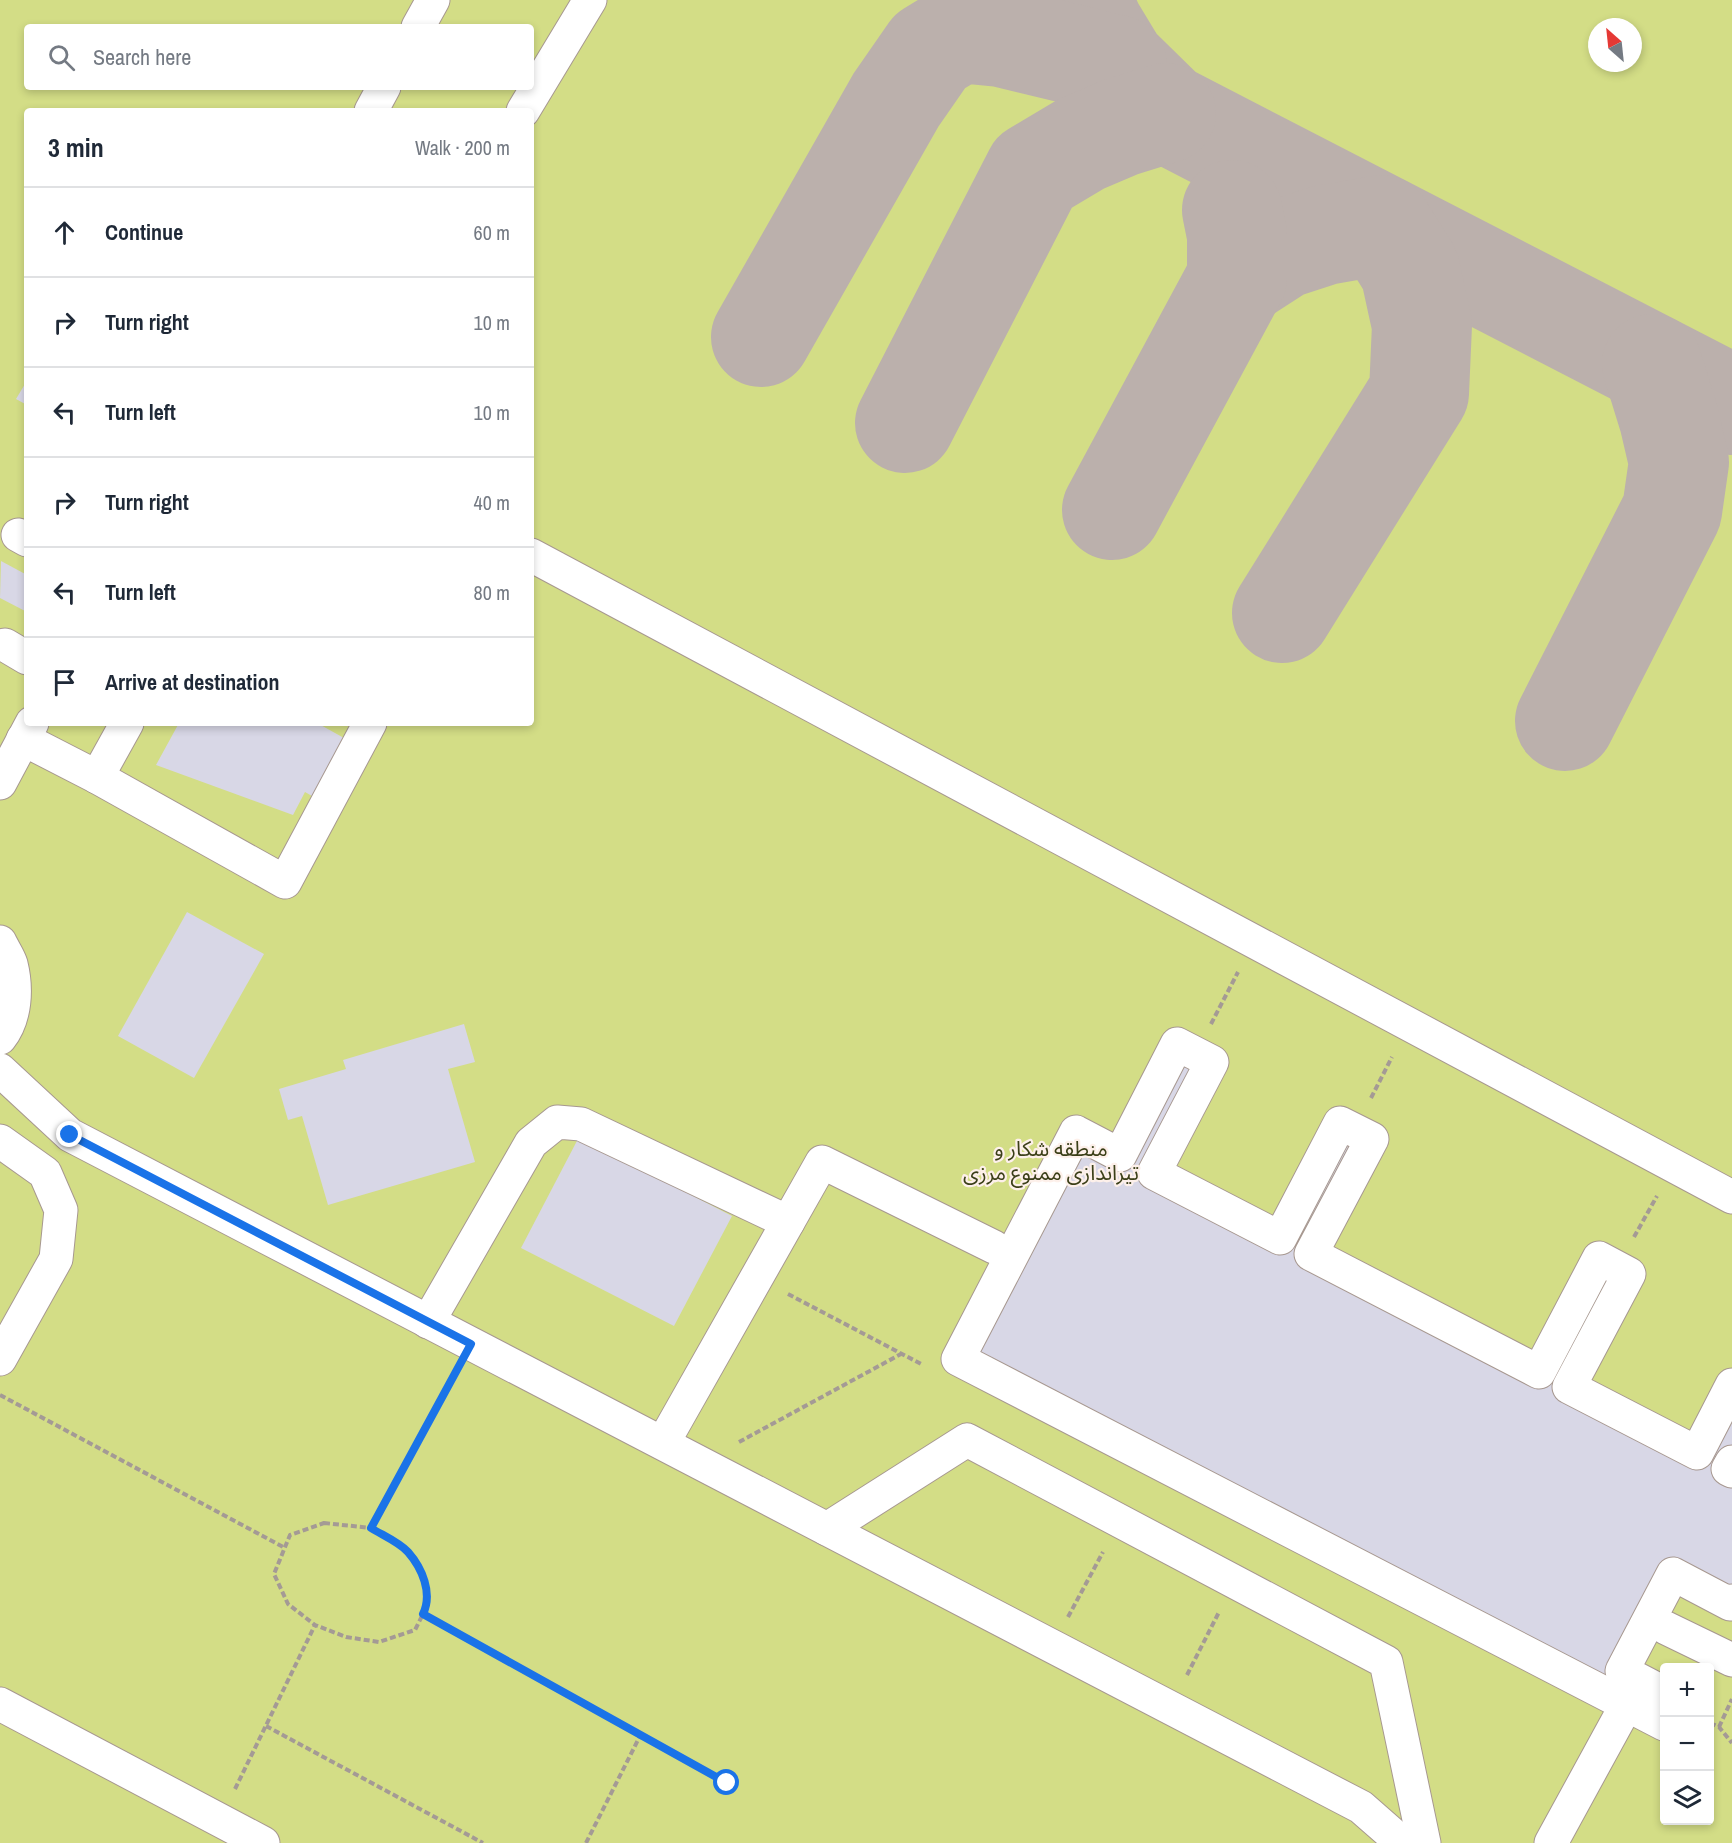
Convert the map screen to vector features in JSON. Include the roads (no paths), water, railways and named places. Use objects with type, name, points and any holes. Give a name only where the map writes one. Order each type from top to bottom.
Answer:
[{"type":"street","points":[[420,24],[433,0]]},
{"type":"street","points":[[525,108],[590,0]]},
{"type":"street","points":[[373,108],[382,90]]},
{"type":"street","points":[[534,557],[1258,934],[1679,1157],[1732,1197]]},
{"type":"street","points":[[97,777],[125,726]]},
{"type":"street","points":[[0,783],[28,731],[97,777],[285,882],[368,726]]},
{"type":"street","points":[[0,942],[10,963],[15,996],[6,1031],[0,1038]]},
{"type":"street","points":[[1660,1721],[958,1359],[1076,1132],[1120,1155],[1177,1044],[1212,1062],[1154,1173],[1281,1238],[1340,1123],[1372,1139],[1311,1254],[1539,1371],[1599,1258],[1629,1274],[1569,1387],[1697,1452],[1732,1385]]},
{"type":"street","points":[[0,1070],[70,1135],[1361,1807],[1402,1843]]},
{"type":"street","points":[[428,1322],[531,1143],[557,1122],[581,1124],[788,1222]]},
{"type":"street","points":[[0,1141],[45,1173],[61,1210],[56,1259],[0,1359]]},
{"type":"street","points":[[663,1443],[822,1162],[994,1247]]},
{"type":"street","points":[[827,1529],[967,1440],[1386,1662],[1424,1843]]},
{"type":"street","points":[[1732,1462],[1728,1469],[1732,1471]]},
{"type":"street","points":[[1660,1690],[1622,1671],[1673,1574],[1730,1604],[1732,1601]]},
{"type":"street","points":[[1666,1628],[1732,1660]]},
{"type":"street","points":[[0,1704],[263,1843]]},
{"type":"street","points":[[1551,1843],[1627,1704]]},
{"type":"park label","name":"منطقه شکار و تیراندازی ممنوع مرزی","points":[[1051,1161]]}]
